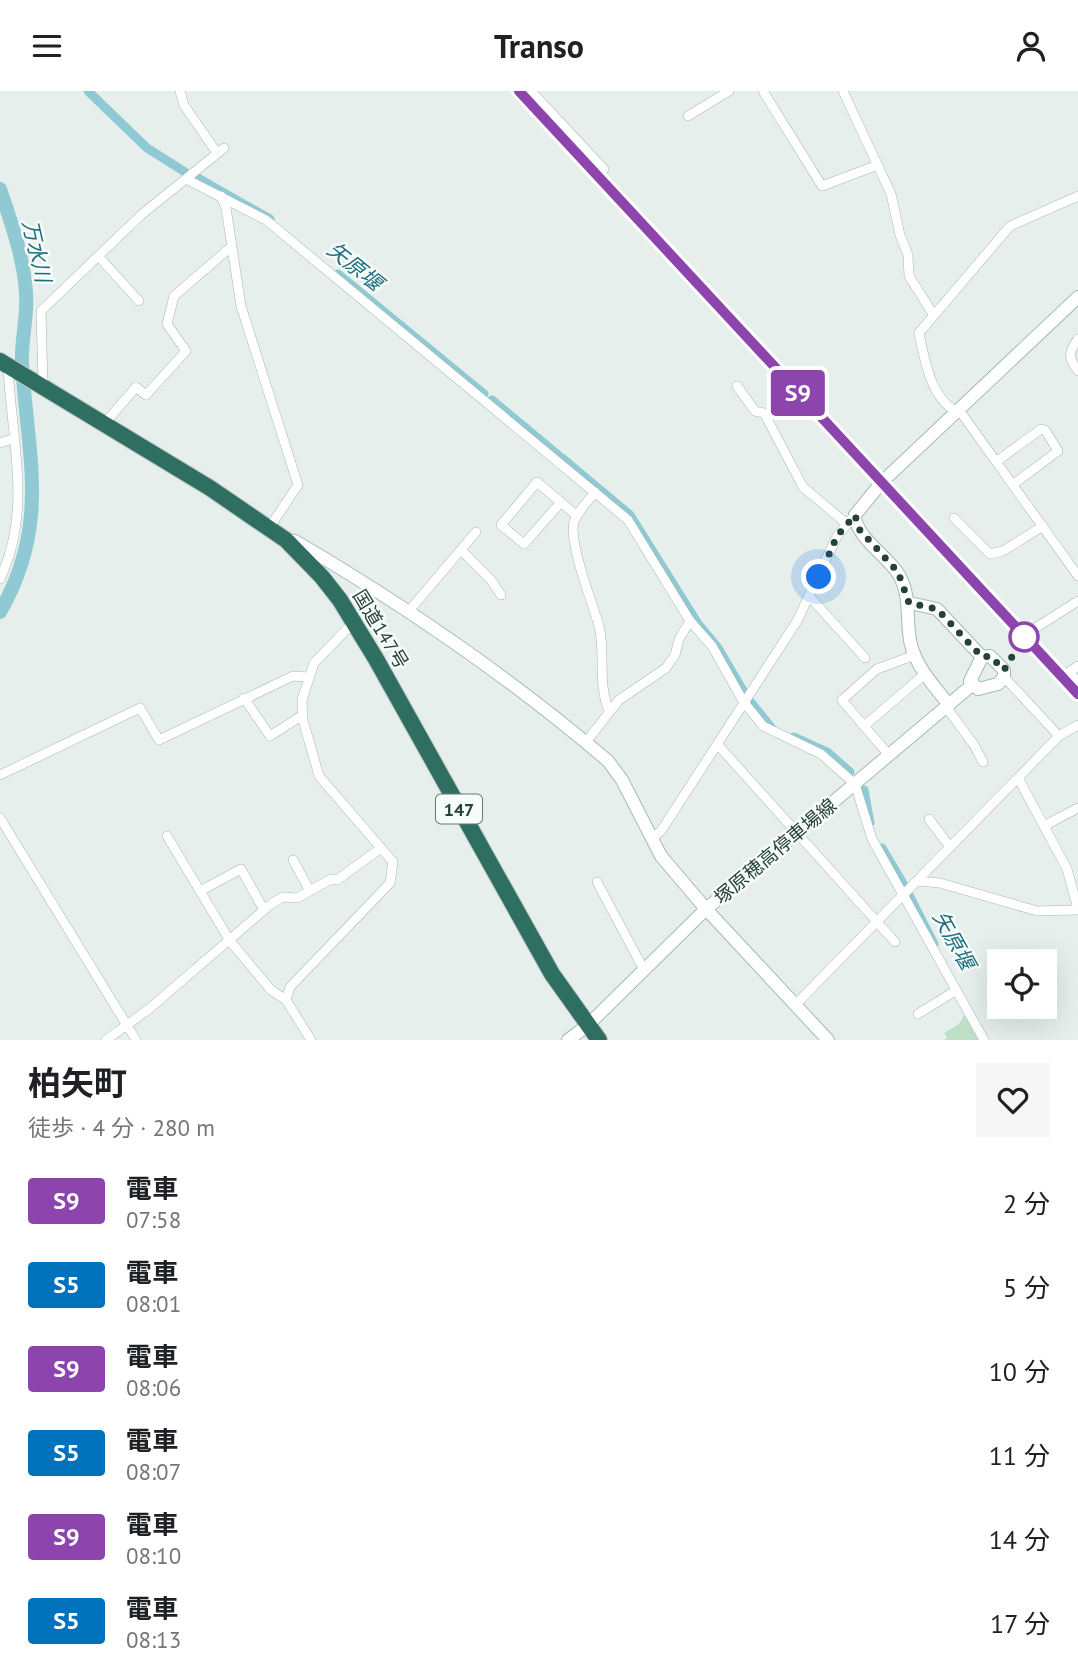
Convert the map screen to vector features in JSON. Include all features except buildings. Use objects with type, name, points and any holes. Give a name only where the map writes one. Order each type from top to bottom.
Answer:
[{"type":"highway","name":"国道147号","points":[[7,365],[105,423],[269,528],[286,540],[322,577],[354,622],[552,974],[587,1026],[600,1040]]},
{"type":"main road","points":[[948,706],[915,655],[910,632],[909,603],[898,572],[851,519],[882,482],[1076,303]]},
{"type":"main road","points":[[286,540],[295,541],[408,612],[608,761],[622,780],[661,856],[706,909],[587,1026],[568,1040]]},
{"type":"main road","points":[[322,577],[335,572],[347,573]]},
{"type":"main road","points":[[909,603],[937,609],[982,657],[990,656],[1004,670],[1004,677]]},
{"type":"main road","name":"塚原穂高停車場線","points":[[828,1040],[706,909],[972,685],[972,671],[982,657]]},
{"type":"main road","name":"塚原穂高停車場線","points":[[972,685],[978,689],[988,688],[1004,677]]},
{"type":"street","points":[[40,383],[41,311],[141,215],[220,151],[184,105],[180,91]]},
{"type":"street","points":[[531,91],[604,169]]},
{"type":"street","points":[[688,116],[729,91]]},
{"type":"street","points":[[763,91],[822,186],[878,165]]},
{"type":"street","points":[[843,91],[897,211],[900,235],[908,255],[908,277],[933,314]]},
{"type":"street","points":[[186,179],[266,221],[628,520],[690,621],[712,646],[743,701],[771,732],[821,754],[855,784],[867,829],[984,1040]]},
{"type":"street","points":[[221,196],[241,306],[284,445],[297,474],[298,485],[269,528]]},
{"type":"street","points":[[1078,196],[1010,226],[919,333],[930,382],[962,414],[1078,576]]},
{"type":"street","points":[[105,423],[136,387],[146,395],[186,351],[167,324],[174,296],[231,247]]},
{"type":"street","points":[[99,257],[139,301]]},
{"type":"street","points":[[1078,338],[1069,352],[1069,358],[1078,371]]},
{"type":"street","points":[[0,579],[18,531],[19,479],[7,365]]},
{"type":"street","points":[[651,839],[661,831],[718,745],[810,597],[837,536],[851,519],[803,487],[764,413],[755,411],[737,386]]},
{"type":"street","points":[[997,461],[1041,429],[1045,430],[1058,447],[1058,451],[1014,484]]},
{"type":"street","points":[[0,443],[15,438]]},
{"type":"street","points":[[561,502],[524,544],[502,524],[537,482],[561,502],[577,516]]},
{"type":"street","points":[[595,492],[577,516],[573,532],[586,593],[599,628],[601,692],[609,711]]},
{"type":"street","points":[[954,518],[990,554],[1003,551],[1043,526]]},
{"type":"street","points":[[408,612],[476,532]]},
{"type":"street","points":[[461,550],[491,580],[501,596]]},
{"type":"street","points":[[810,597],[865,658]]},
{"type":"street","points":[[1034,629],[1078,601]]},
{"type":"street","points":[[586,742],[619,700],[666,668],[675,655],[679,639],[690,621]]},
{"type":"street","points":[[286,1000],[290,987],[390,883],[393,862],[320,776],[303,716],[302,700],[307,677],[314,663],[354,622]]},
{"type":"street","points":[[889,755],[842,700],[877,669],[915,655]]},
{"type":"street","points":[[1078,666],[1069,672],[1078,682]]},
{"type":"street","points":[[864,726],[925,674]]},
{"type":"street","points":[[0,775],[139,708],[159,740],[293,676],[307,677]]},
{"type":"street","points":[[1004,677],[1059,736]]},
{"type":"street","points":[[244,698],[270,736],[303,716]]},
{"type":"street","points":[[948,706],[983,762]]},
{"type":"street","points":[[796,1004],[1059,736],[1078,725]]},
{"type":"street","points":[[718,745],[895,943]]},
{"type":"street","points":[[917,881],[940,883],[1037,911],[1078,909],[1068,869],[1018,778]]},
{"type":"street","points":[[1044,826],[1078,808]]},
{"type":"street","points":[[0,818],[135,1040]]},
{"type":"street","points":[[929,819],[950,847]]},
{"type":"street","points":[[167,836],[230,941],[271,990],[286,1000],[311,1040]]},
{"type":"street","points":[[106,1040],[127,1026],[282,897],[297,898],[331,879],[337,880],[381,848]]},
{"type":"street","points":[[293,860],[310,891]]},
{"type":"street","points":[[200,891],[241,869],[264,910]]},
{"type":"street","points":[[597,881],[644,970]]},
{"type":"street","points":[[918,1014],[955,991]]},
{"type":"green space","points":[[964,1015],[980,1040],[944,1040],[947,1038],[944,1033],[959,1024]]},
{"type":"waterway","name":"矢原堰","points":[[88,91],[147,148],[185,172]]},
{"type":"waterway","name":"矢原堰","points":[[196,177],[270,219]]},
{"type":"waterway","name":"万水川","points":[[0,189],[25,280],[22,362],[32,489],[26,548],[16,580],[0,612]]},
{"type":"waterway","name":"矢原堰","points":[[338,274],[484,394]]},
{"type":"waterway","name":"矢原堰","points":[[492,400],[558,455]]},
{"type":"waterway","name":"矢原堰","points":[[562,458],[630,515],[698,624],[718,648],[745,694]]},
{"type":"waterway","name":"矢原堰","points":[[748,699],[771,727]]},
{"type":"waterway","name":"矢原堰","points":[[794,737],[827,752],[850,772]]},
{"type":"waterway","name":"矢原堰","points":[[864,790],[870,823]]},
{"type":"waterway","name":"矢原堰","points":[[882,848],[905,887]]},
{"type":"waterway","name":"矢原堰","points":[[908,893],[934,944]]},
{"type":"railway","points":[[519,91],[1078,694]]},
{"type":"train","name":"S9","points":[[519,91],[1078,694]]},
{"type":"route","points":[[819,577],[837,536],[855,515],[859,529],[898,572],[909,603],[937,609],[982,657],[990,656],[1004,670],[1024,637]]}]
